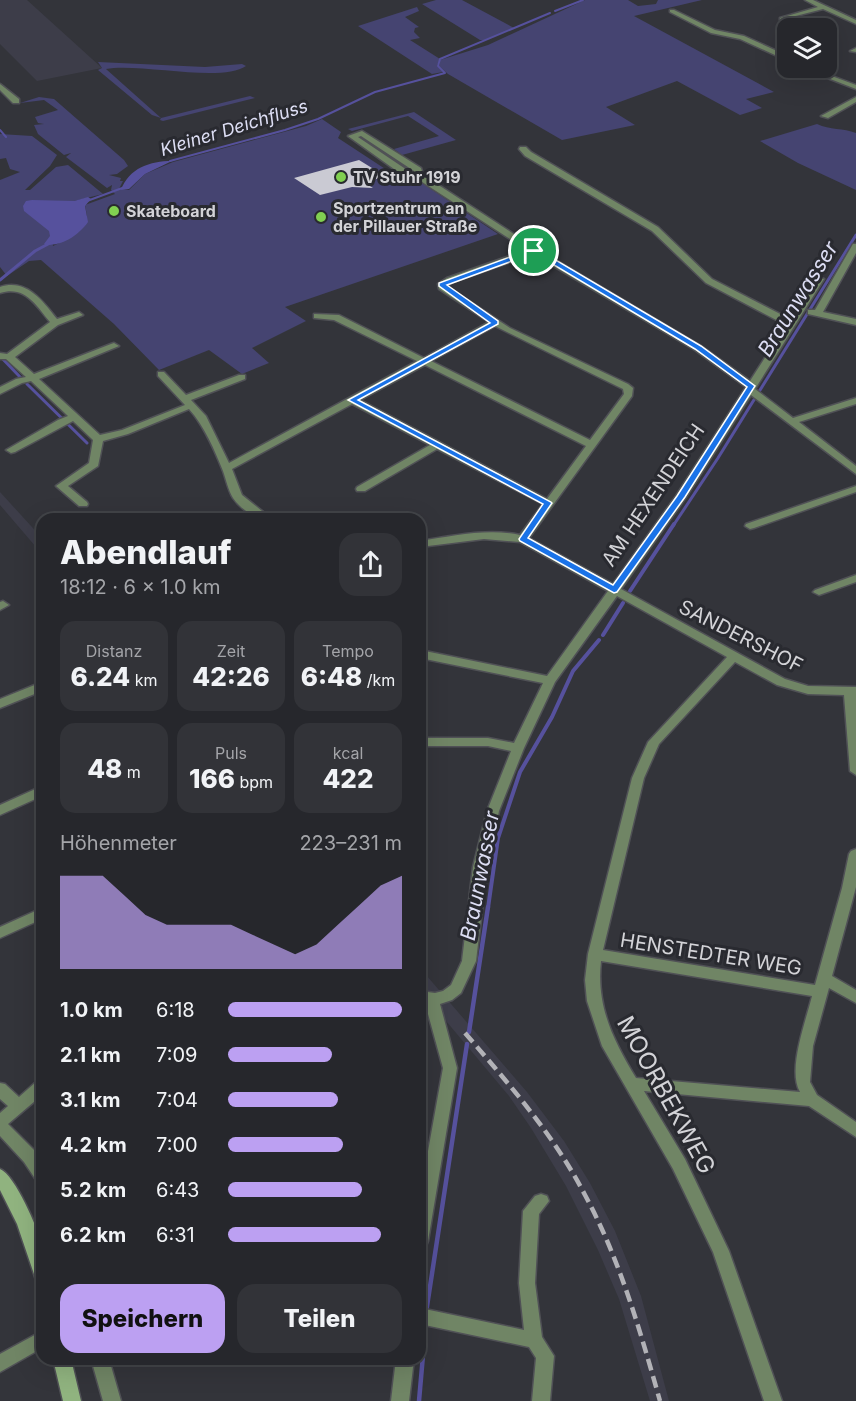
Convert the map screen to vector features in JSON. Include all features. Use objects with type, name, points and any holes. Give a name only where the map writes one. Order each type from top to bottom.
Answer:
[{"type":"main road","points":[[0,1176],[26,1223],[36,1256]]},
{"type":"main road","points":[[63,1365],[72,1401]]},
{"type":"street","points":[[808,0],[856,22]]},
{"type":"street","points":[[786,18],[824,7]]},
{"type":"street","points":[[672,11],[713,32],[742,37],[777,54]]},
{"type":"street","points":[[832,78],[856,87]]},
{"type":"street","points":[[0,86],[16,101]]},
{"type":"street","points":[[825,116],[856,99]]},
{"type":"street","points":[[419,176],[418,170],[366,135],[362,133],[352,136],[404,172],[419,176],[534,251],[698,348],[856,471]]},
{"type":"street","points":[[523,149],[655,229],[709,281],[790,323]]},
{"type":"street","points":[[818,313],[856,246]]},
{"type":"street","points":[[426,543],[486,535],[523,539],[629,394],[628,388],[495,323],[442,284],[534,251]]},
{"type":"street","name":"AM HEXENDEICH","points":[[426,1175],[450,1068],[439,1021],[429,998],[447,996],[456,989],[469,961],[480,867],[487,831],[497,797],[518,748],[550,681],[675,506],[753,391],[790,323],[801,311],[820,279]]},
{"type":"street","points":[[0,290],[9,286],[21,288],[55,323]]},
{"type":"street","points":[[801,311],[856,322]]},
{"type":"street","points":[[79,315],[55,323],[5,357],[33,378],[68,419],[98,439],[125,432],[242,376]]},
{"type":"street","points":[[317,316],[336,316],[592,445]]},
{"type":"street","points":[[227,468],[495,323]]},
{"type":"street","points":[[0,391],[19,381],[33,378],[114,346]]},
{"type":"street","points":[[161,374],[189,402],[209,429],[237,496],[257,513]]},
{"type":"street","points":[[352,400],[548,503]]},
{"type":"street","points":[[793,421],[856,401]]},
{"type":"street","points":[[11,450],[68,419]]},
{"type":"street","points":[[83,504],[61,486],[94,465],[98,439]]},
{"type":"street","points":[[362,489],[438,444]]},
{"type":"street","points":[[750,526],[856,489]]},
{"type":"street","name":"SANDERSHOF","points":[[523,539],[770,677],[793,687],[827,692],[853,691]]},
{"type":"street","points":[[819,592],[856,579]]},
{"type":"street","points":[[426,655],[550,681]]},
{"type":"street","name":"MOORBEKWEG","points":[[733,657],[662,732],[644,761],[595,954],[593,990],[600,1023],[609,1046],[679,1164],[716,1240],[773,1401]]},
{"type":"street","points":[[0,704],[36,689]]},
{"type":"street","points":[[853,691],[856,771]]},
{"type":"street","points":[[426,742],[488,742],[518,748]]},
{"type":"street","points":[[0,810],[36,794]]},
{"type":"street","points":[[856,854],[822,985],[803,1067],[802,1083],[812,1100],[856,1130]]},
{"type":"street","points":[[0,933],[36,916]]},
{"type":"street","name":"HENSTEDTER WEG","points":[[595,954],[822,985]]},
{"type":"street","points":[[822,985],[856,997]]},
{"type":"street","points":[[633,1084],[812,1100]]},
{"type":"street","points":[[0,1089],[18,1107]]},
{"type":"street","points":[[36,1091],[0,1124],[36,1167]]},
{"type":"street","points":[[541,1201],[531,1211],[527,1283],[534,1340],[545,1356],[541,1401]]},
{"type":"street","points":[[426,1317],[534,1340]]},
{"type":"street","points":[[0,1364],[36,1343]]},
{"type":"street","points":[[102,1365],[112,1401]]},
{"type":"street","points":[[400,1401],[404,1365]]},
{"type":"shaded area","points":[[0,0],[27,0],[102,68],[37,81],[0,44]]},
{"type":"shaded area","points":[[436,0],[462,0],[514,28],[486,40],[480,40],[422,4]]},
{"type":"shaded area","points":[[585,0],[628,0],[638,6],[656,4],[658,0],[702,0],[634,16],[774,92],[746,99],[762,108],[740,115],[677,81],[606,107],[635,125],[562,140],[448,74],[439,66],[440,60],[488,45]]},
{"type":"shaded area","points":[[417,7],[419,11],[405,17],[419,27],[415,28],[414,32],[420,38],[410,40],[440,59],[437,66],[443,72],[432,74],[358,26]]},
{"type":"shaded area","points":[[98,62],[205,67],[242,64],[246,66],[234,71],[219,73],[139,68],[106,69],[161,118],[152,115],[98,70],[102,68]]},
{"type":"shaded area","points":[[250,96],[255,98],[163,121],[160,120]]},
{"type":"shaded area","name":"Sportzentrum an der Pillauer Straße","points":[[39,97],[54,99],[124,160],[128,166],[117,174],[109,175],[121,178],[120,181],[123,181],[119,189],[129,190],[145,174],[173,162],[306,126],[322,119],[341,132],[338,138],[402,180],[412,179],[422,183],[498,234],[285,307],[306,321],[252,348],[269,363],[242,374],[209,350],[159,370],[114,324],[41,260],[29,261],[7,276],[0,267],[0,180],[20,172],[10,169],[6,158],[0,159],[0,134],[32,136],[57,155],[50,166],[25,190],[30,190],[56,167],[68,165],[103,194],[74,201],[46,201],[53,246],[63,241],[87,216],[85,205],[115,194],[111,190],[112,185],[107,188],[66,157],[71,153],[64,155],[38,134],[34,125],[44,124],[38,123],[35,117],[58,110],[44,100],[20,103]]},
{"type":"shaded area","points":[[414,112],[456,140],[402,155],[394,149],[439,136],[408,116],[352,131],[348,129]]},
{"type":"shaded area","points":[[817,124],[856,133],[856,190],[798,163],[760,141]]},
{"type":"shaded area","points":[[172,161],[145,174],[129,189],[121,190],[129,176],[141,167],[156,162]]},
{"type":"shaded area","points":[[88,197],[91,199],[85,206],[88,222],[74,236],[50,245],[44,244],[50,236],[49,231],[24,211],[23,206],[26,201],[32,200],[74,201]]},
{"type":"shaded area","points":[[0,492],[36,531],[36,547],[0,505]]},
{"type":"shaded area","points":[[426,975],[527,1092],[564,1141],[590,1183],[615,1231],[641,1296],[669,1401],[650,1401],[619,1299],[598,1250],[566,1186],[509,1096],[426,997]]},
{"type":"building","name":"TV Stuhr 1919","points":[[359,160],[385,176],[365,183],[373,188],[352,187],[320,195],[294,178]]},
{"type":"waterway","name":"Kleiner Deichfluss","points":[[555,11],[583,0]]},
{"type":"waterway","name":"Kleiner Deichfluss","points":[[170,161],[285,130],[318,119],[375,92],[445,73],[438,66],[440,59],[550,13]]},
{"type":"waterway","points":[[0,130],[6,137]]},
{"type":"waterway","name":"Kleiner Deichfluss","points":[[87,201],[125,187]]},
{"type":"waterway","name":"Braunwasser","points":[[673,526],[718,458],[856,235]]},
{"type":"waterway","name":"Kleiner Deichfluss","points":[[0,280],[35,251],[50,243]]},
{"type":"waterway","points":[[0,356],[21,378]]},
{"type":"waterway","points":[[27,384],[87,443]]},
{"type":"waterway","name":"Braunwasser","points":[[630,591],[674,524]]},
{"type":"waterway","name":"Braunwasser","points":[[603,635],[623,603]]},
{"type":"waterway","name":"Braunwasser","points":[[488,908],[498,838],[520,772],[552,717],[573,671],[599,640]]},
{"type":"waterway","name":"Braunwasser","points":[[469,1032],[488,907]]},
{"type":"waterway","name":"Braunwasser","points":[[426,1313],[467,1044]]},
{"type":"waterway","name":"Braunwasser","points":[[419,1401],[422,1365]]},
{"type":"railway","points":[[465,1033],[545,1131],[585,1195],[619,1270],[660,1401]]},
{"type":"place","name":"TV Stuhr 1919","points":[[341,177]]},
{"type":"place","name":"Skateboard","points":[[114,211]]},
{"type":"place","name":"Sportzentrum an der Pillauer Straße","points":[[321,217]]},
{"type":"route","points":[[534,251],[698,348],[751,386],[681,497],[614,590],[523,539],[548,503],[352,400],[495,323],[442,287],[442,284],[534,251]]}]
